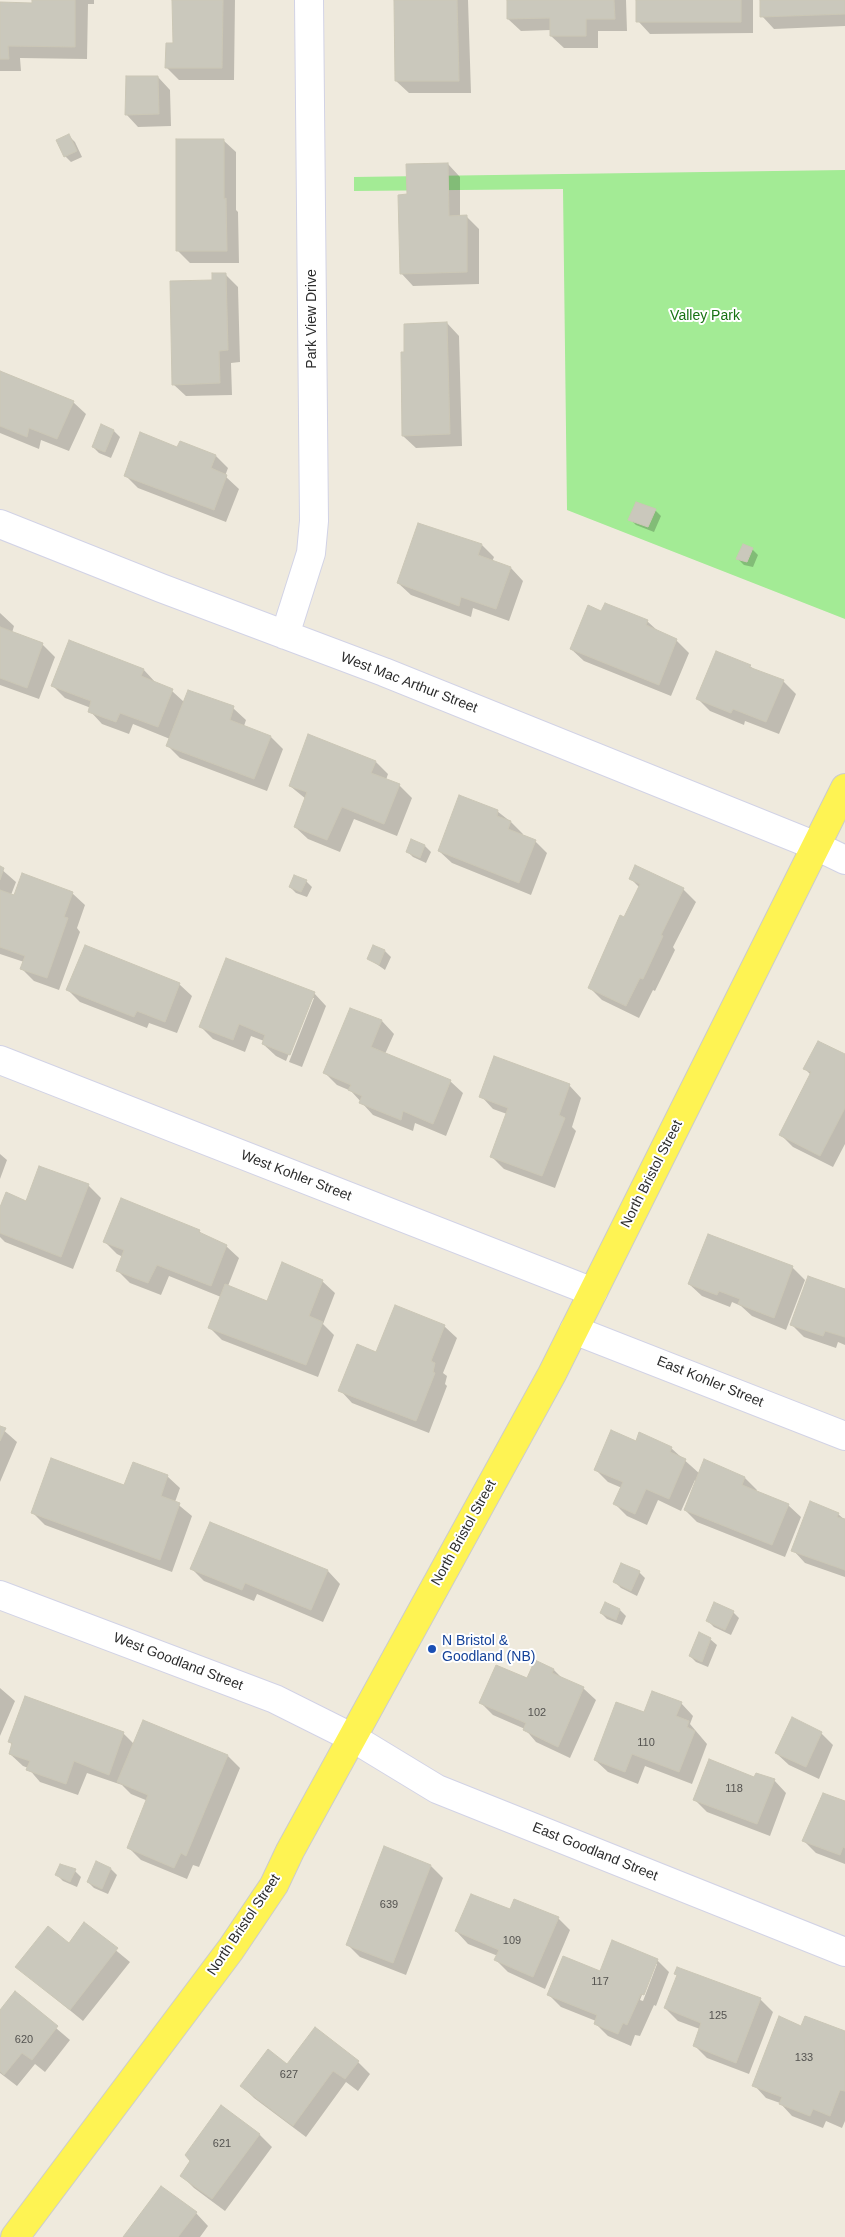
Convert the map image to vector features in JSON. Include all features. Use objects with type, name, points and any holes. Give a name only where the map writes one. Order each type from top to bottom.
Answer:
[{"type":"main road","name":"North Bristol Street","points":[[14,2237],[231,1948],[274,1885],[290,1850],[353,1738],[574,1330],[845,788]]},
{"type":"street","name":"Park View Drive","points":[[285,635],[311,553],[314,521],[309,0]]},
{"type":"street","name":"West Mac Arthur Street","points":[[0,524],[384,672],[816,846],[845,860]]},
{"type":"street","name":"West Kohler Street","points":[[0,1060],[593,1292]]},
{"type":"street","name":"East Kohler Street","points":[[574,1330],[845,1436]]},
{"type":"street","name":"West Goodland Street","points":[[0,1596],[275,1699],[353,1738]]},
{"type":"street","name":"East Goodland Street","points":[[353,1738],[437,1789],[845,1952]]},
{"type":"green space","name":"Valley Park","points":[[845,170],[845,619],[567,510],[563,189],[354,191],[354,177]]},
{"type":"building","points":[[32,0],[75,0],[75,47],[8,46],[9,59],[0,59],[0,2],[32,3]]},
{"type":"building","points":[[172,0],[223,0],[222,68],[165,68],[166,43],[173,43]]},
{"type":"building","points":[[394,0],[457,0],[459,81],[395,81]]},
{"type":"building","points":[[507,0],[614,0],[615,19],[586,19],[586,36],[550,36],[550,18],[507,19]]},
{"type":"building","points":[[636,0],[741,0],[741,22],[636,22]]},
{"type":"building","points":[[760,0],[845,0],[845,14],[760,17]]},
{"type":"building","points":[[126,76],[158,76],[159,114],[125,115]]},
{"type":"building","points":[[69,134],[77,151],[64,157],[56,140]]},
{"type":"building","points":[[176,139],[224,139],[224,199],[226,198],[227,251],[176,251]]},
{"type":"building","points":[[448,163],[449,216],[467,215],[467,272],[400,274],[398,195],[407,194],[406,164]]},
{"type":"building","points":[[212,273],[226,273],[228,350],[219,351],[220,383],[172,385],[170,281],[212,280]]},
{"type":"building","points":[[447,322],[450,434],[402,436],[401,352],[404,352],[404,324]]},
{"type":"building","points":[[0,371],[74,401],[57,439],[29,428],[27,437],[0,426]]},
{"type":"building","points":[[101,424],[114,430],[105,452],[92,447]]},
{"type":"building","points":[[140,432],[177,447],[180,441],[216,455],[211,468],[227,475],[214,510],[124,476]]},
{"type":"building","points":[[636,502],[656,509],[648,527],[628,520]]},
{"type":"building","points":[[418,523],[482,544],[478,555],[511,567],[496,609],[461,597],[459,606],[397,583]]},
{"type":"building","points":[[743,544],[753,548],[747,562],[736,559]]},
{"type":"building","points":[[605,603],[648,620],[646,625],[677,639],[659,685],[570,649],[588,605],[601,611]]},
{"type":"building","points":[[0,627],[43,643],[27,688],[0,678]]},
{"type":"building","points":[[69,640],[144,669],[141,676],[173,689],[158,727],[120,713],[116,722],[88,712],[91,701],[51,686]]},
{"type":"building","points":[[716,651],[751,665],[749,667],[784,680],[766,722],[733,709],[731,713],[696,699]]},
{"type":"building","points":[[188,690],[234,706],[230,720],[271,736],[254,779],[166,746]]},
{"type":"building","points":[[308,734],[376,761],[371,773],[400,784],[384,824],[342,807],[327,840],[294,827],[307,792],[289,786]]},
{"type":"building","points":[[459,795],[498,810],[497,816],[511,821],[508,829],[536,840],[519,883],[438,851]]},
{"type":"building","points":[[411,839],[425,845],[420,858],[406,852]]},
{"type":"building","points":[[635,865],[684,888],[661,935],[663,936],[643,979],[640,978],[626,1006],[588,988],[620,915],[624,917],[640,884],[629,879]]},
{"type":"building","points":[[0,866],[4,868],[0,880]]},
{"type":"building","points":[[22,873],[73,892],[64,917],[68,918],[47,978],[20,969],[25,956],[0,947],[0,890],[14,895]]},
{"type":"building","points":[[294,875],[307,880],[301,892],[289,887]]},
{"type":"building","points":[[85,945],[180,983],[165,1022],[137,1011],[134,1017],[66,990]]},
{"type":"building","points":[[373,945],[385,950],[379,965],[367,959]]},
{"type":"building","points":[[226,958],[315,992],[290,1055],[262,1044],[265,1035],[239,1024],[233,1040],[199,1027]]},
{"type":"building","points":[[350,1008],[382,1020],[371,1047],[451,1080],[433,1124],[403,1111],[401,1120],[359,1103],[362,1096],[348,1090],[351,1085],[323,1073]]},
{"type":"building","points":[[818,1041],[845,1054],[845,1108],[820,1156],[779,1135],[811,1072],[803,1069]]},
{"type":"building","points":[[494,1056],[570,1084],[559,1115],[565,1118],[542,1176],[490,1157],[508,1108],[479,1097]]},
{"type":"building","points":[[39,1166],[89,1184],[61,1257],[0,1233],[0,1207],[6,1192],[26,1201]]},
{"type":"building","points":[[121,1198],[200,1230],[199,1232],[227,1245],[211,1286],[157,1265],[148,1283],[116,1271],[124,1250],[103,1242]]},
{"type":"building","points":[[708,1234],[793,1266],[774,1318],[738,1304],[740,1299],[719,1291],[717,1295],[688,1284]]},
{"type":"building","points":[[282,1262],[323,1280],[309,1316],[323,1322],[306,1365],[208,1328],[225,1284],[267,1301]]},
{"type":"building","points":[[808,1276],[845,1289],[845,1337],[825,1331],[823,1336],[790,1325]]},
{"type":"building","points":[[395,1305],[445,1325],[431,1361],[435,1363],[433,1372],[435,1373],[416,1421],[338,1391],[357,1344],[376,1352]]},
{"type":"building","points":[[0,1426],[6,1428],[0,1441]]},
{"type":"building","points":[[611,1430],[636,1441],[639,1432],[672,1447],[670,1452],[686,1459],[669,1499],[646,1489],[635,1514],[613,1504],[623,1482],[594,1470]]},
{"type":"building","points":[[51,1458],[124,1485],[133,1462],[168,1475],[161,1496],[180,1503],[160,1560],[31,1513]]},
{"type":"building","points":[[704,1459],[745,1477],[742,1485],[789,1504],[772,1545],[684,1510]]},
{"type":"building","points":[[810,1501],[839,1513],[837,1517],[845,1519],[845,1570],[791,1551]]},
{"type":"building","points":[[210,1522],[328,1570],[311,1610],[245,1583],[242,1590],[190,1569]]},
{"type":"building","points":[[621,1563],[640,1571],[631,1591],[613,1582]]},
{"type":"building","points":[[605,1602],[620,1609],[616,1620],[600,1613]]},
{"type":"building","points":[[714,1602],[734,1611],[725,1630],[706,1621]]},
{"type":"building","points":[[699,1632],[711,1638],[702,1662],[689,1656]]},
{"type":"building","points":[[535,1660],[554,1669],[552,1673],[584,1687],[558,1747],[523,1730],[526,1723],[479,1703],[496,1665],[527,1678]]},
{"type":"building","points":[[652,1691],[682,1702],[676,1716],[689,1721],[687,1727],[695,1731],[679,1772],[632,1754],[625,1772],[594,1760],[616,1702],[644,1712]]},
{"type":"building","points":[[25,1696],[124,1732],[109,1775],[74,1761],[66,1784],[26,1770],[30,1761],[9,1754],[12,1743],[8,1742]]},
{"type":"building","points":[[792,1717],[822,1732],[806,1767],[775,1753]]},
{"type":"building","points":[[143,1720],[228,1755],[186,1856],[181,1853],[174,1868],[127,1848],[148,1795],[117,1782]]},
{"type":"building","points":[[709,1759],[754,1777],[756,1773],[775,1779],[757,1824],[693,1800]]},
{"type":"building","points":[[823,1793],[845,1801],[845,1848],[843,1847],[840,1855],[802,1841]]},
{"type":"building","points":[[384,1846],[431,1865],[393,1963],[346,1945]]},
{"type":"building","points":[[96,1861],[111,1868],[102,1889],[87,1882]]},
{"type":"building","points":[[60,1864],[76,1869],[70,1882],[55,1875]]},
{"type":"building","points":[[471,1894],[510,1909],[514,1899],[559,1917],[533,1977],[494,1960],[499,1950],[455,1931]]},
{"type":"building","points":[[84,1922],[118,1948],[70,2010],[15,1967],[48,1926],[69,1943]]},
{"type":"building","points":[[612,1940],[658,1959],[644,1995],[641,1994],[627,2025],[623,2023],[618,2034],[594,2024],[597,2015],[547,1995],[563,1956],[600,1971]]},
{"type":"building","points":[[677,1967],[761,1998],[736,2063],[693,2046],[701,2023],[664,2008],[677,1975],[674,1974]]},
{"type":"building","points":[[15,1991],[58,2026],[32,2060],[22,2053],[4,2075],[0,2071],[0,2010]]},
{"type":"building","points":[[779,2016],[801,2026],[805,2016],[845,2031],[845,2091],[840,2090],[830,2116],[813,2109],[810,2116],[779,2104],[782,2097],[752,2086]]},
{"type":"building","points":[[315,2027],[359,2061],[345,2079],[333,2071],[293,2126],[240,2086],[268,2049],[287,2064]]},
{"type":"building","points":[[221,2105],[260,2134],[212,2199],[180,2176],[190,2161],[185,2155]]},
{"type":"building","points":[[161,2186],[197,2212],[178,2237],[123,2237]]},
{"type":"place","name":"N Bristol & Goodland (NB)","points":[[432,1649]]}]
